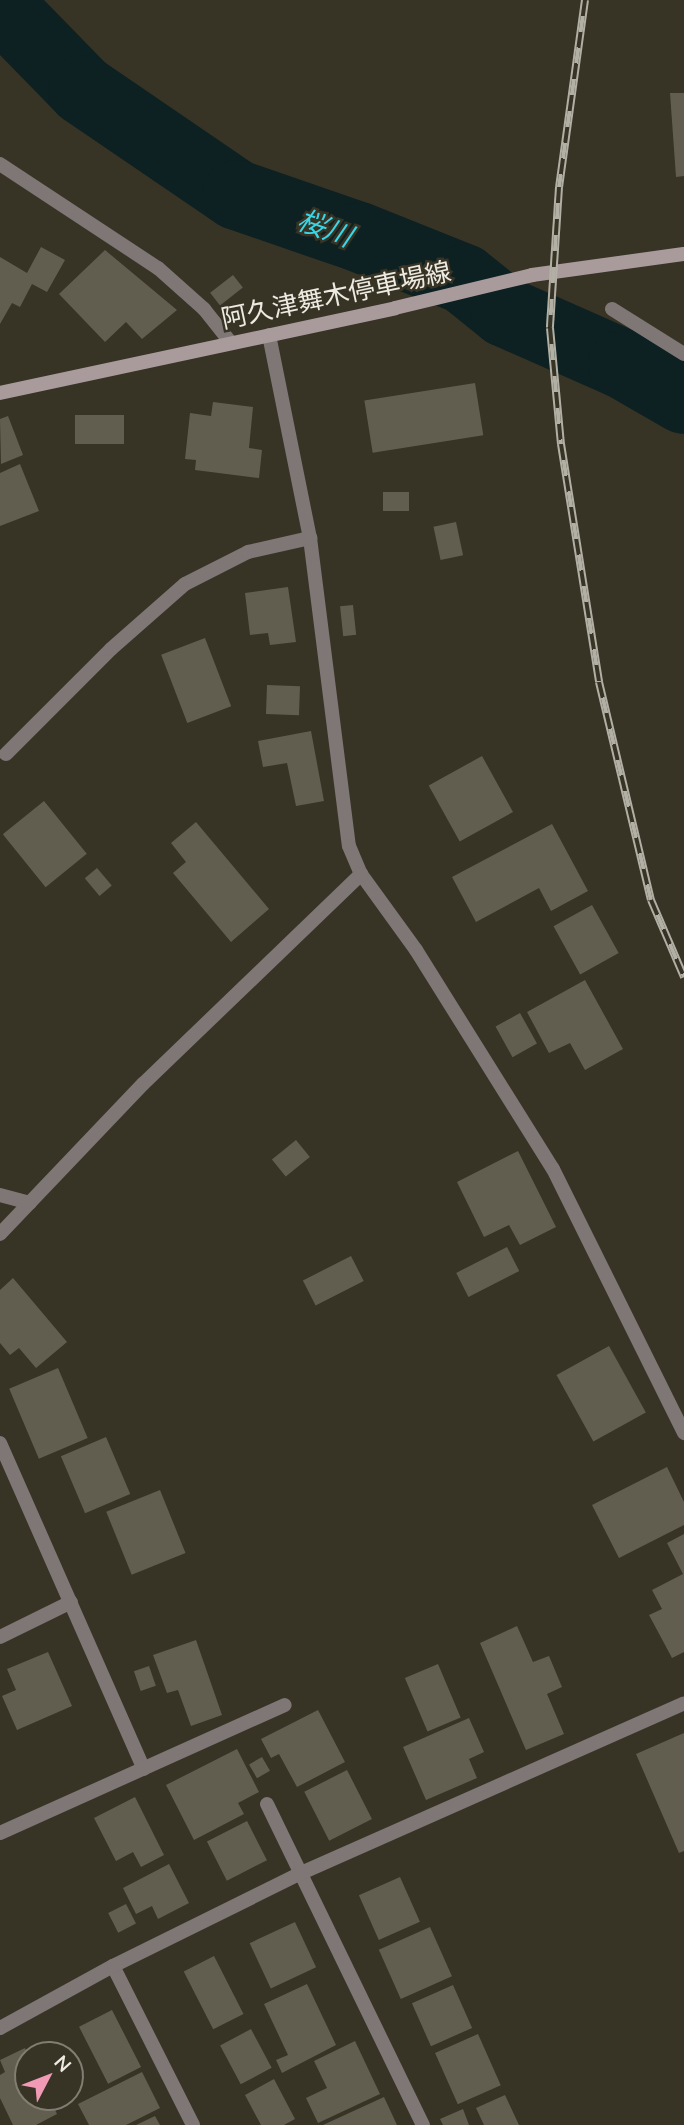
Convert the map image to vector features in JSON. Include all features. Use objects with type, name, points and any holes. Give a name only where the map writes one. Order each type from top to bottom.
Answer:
[{"type":"main road","name":"阿久津舞木停車場線","points":[[0,393],[395,308],[532,275],[684,254]]},
{"type":"street","points":[[0,164],[158,268],[204,309],[231,343]]},
{"type":"street","points":[[612,309],[684,354]]},
{"type":"street","points":[[269,335],[310,538],[349,846],[361,874],[416,950],[553,1169],[684,1433]]},
{"type":"street","points":[[6,754],[111,649],[185,584],[248,552],[310,538]]},
{"type":"street","points":[[0,1234],[143,1084],[361,874]]},
{"type":"street","points":[[0,1195],[30,1203]]},
{"type":"street","points":[[0,1443],[144,1769]]},
{"type":"street","points":[[0,1637],[71,1602]]},
{"type":"street","points":[[0,2028],[113,1966],[299,1874],[684,1703]]},
{"type":"street","points":[[0,1833],[285,1705]]},
{"type":"street","points":[[267,1804],[423,2125]]},
{"type":"street","points":[[113,1966],[193,2125]]},
{"type":"building","points":[[670,93],[684,93],[684,176],[676,177]]},
{"type":"building","points":[[41,247],[65,260],[47,292],[32,284],[20,307],[12,303],[0,324],[0,257],[27,273]]},
{"type":"building","points":[[105,250],[177,310],[142,339],[126,322],[105,342],[59,294]]},
{"type":"building","points":[[233,275],[243,288],[220,305],[210,293]]},
{"type":"building","points":[[475,383],[483,435],[373,453],[364,401]]},
{"type":"building","points":[[213,402],[253,407],[249,448],[262,450],[259,478],[195,470],[196,460],[185,459],[190,413],[211,416]]},
{"type":"building","points":[[75,415],[124,415],[124,444],[75,444]]},
{"type":"building","points":[[8,416],[23,455],[1,464],[0,419]]},
{"type":"building","points":[[20,464],[39,511],[0,526],[0,473]]},
{"type":"building","points":[[383,492],[409,492],[409,511],[383,511]]},
{"type":"building","points":[[456,522],[463,555],[441,560],[434,527]]},
{"type":"building","points":[[288,587],[296,642],[270,645],[268,633],[250,635],[245,593]]},
{"type":"building","points":[[353,605],[356,635],[343,636],[340,606]]},
{"type":"building","points":[[205,638],[231,706],[187,723],[161,655]]},
{"type":"building","points":[[267,685],[300,686],[299,715],[266,714]]},
{"type":"building","points":[[311,731],[324,801],[296,806],[287,763],[263,767],[258,741]]},
{"type":"building","points":[[482,756],[513,812],[460,842],[429,786]]},
{"type":"building","points":[[44,801],[87,854],[46,887],[3,834]]},
{"type":"building","points":[[196,822],[269,909],[231,942],[173,873],[186,862],[171,843]]},
{"type":"building","points":[[552,824],[588,891],[551,911],[539,888],[476,922],[452,877]]},
{"type":"building","points":[[97,868],[112,886],[100,896],[85,878]]},
{"type":"building","points":[[592,905],[619,953],[580,974],[554,926]]},
{"type":"building","points":[[585,980],[623,1049],[585,1070],[570,1043],[549,1053],[527,1012]]},
{"type":"building","points":[[520,1013],[537,1044],[512,1057],[496,1027]]},
{"type":"building","points":[[296,1140],[310,1157],[286,1177],[272,1160]]},
{"type":"building","points":[[518,1151],[556,1227],[520,1245],[509,1225],[484,1237],[457,1182]]},
{"type":"building","points":[[507,1247],[519,1271],[468,1297],[456,1273]]},
{"type":"building","points":[[351,1256],[364,1281],[316,1305],[303,1281]]},
{"type":"building","points":[[13,1278],[67,1342],[36,1368],[19,1348],[10,1355],[0,1343],[0,1290]]},
{"type":"building","points":[[609,1346],[646,1412],[593,1442],[557,1375]]},
{"type":"building","points":[[58,1368],[88,1438],[39,1459],[9,1389]]},
{"type":"building","points":[[106,1437],[130,1494],[85,1513],[61,1456]]},
{"type":"building","points":[[667,1467],[684,1502],[684,1525],[619,1558],[592,1505]]},
{"type":"building","points":[[160,1490],[185,1553],[132,1575],[106,1512]]},
{"type":"building","points":[[684,1534],[684,1652],[672,1658],[649,1615],[662,1609],[652,1590],[683,1574],[667,1543]]},
{"type":"building","points":[[517,1626],[533,1662],[549,1656],[562,1687],[547,1694],[564,1734],[526,1750],[480,1643]]},
{"type":"building","points":[[196,1640],[222,1715],[191,1726],[178,1690],[167,1693],[153,1655]]},
{"type":"building","points":[[48,1652],[72,1706],[17,1730],[2,1696],[16,1690],[7,1669]]},
{"type":"building","points":[[438,1664],[461,1717],[428,1731],[405,1678]]},
{"type":"building","points":[[149,1666],[156,1686],[141,1691],[134,1671]]},
{"type":"building","points":[[318,1710],[345,1762],[297,1787],[279,1754],[271,1758],[261,1739]]},
{"type":"building","points":[[469,1718],[484,1752],[469,1759],[477,1778],[426,1800],[403,1747]]},
{"type":"building","points":[[684,1733],[684,1851],[679,1853],[636,1754]]},
{"type":"building","points":[[237,1749],[259,1792],[238,1803],[244,1814],[194,1840],[166,1785]]},
{"type":"building","points":[[262,1757],[270,1771],[257,1778],[249,1764]]},
{"type":"building","points":[[347,1770],[372,1819],[329,1841],[304,1792]]},
{"type":"building","points":[[135,1797],[164,1855],[141,1867],[133,1852],[116,1861],[94,1818]]},
{"type":"building","points":[[247,1821],[267,1860],[227,1881],[207,1841]]},
{"type":"building","points":[[169,1864],[189,1903],[158,1919],[152,1906],[136,1914],[123,1888]]},
{"type":"building","points":[[400,1877],[420,1922],[379,1940],[359,1895]]},
{"type":"building","points":[[126,1904],[136,1924],[118,1933],[108,1913]]},
{"type":"building","points":[[295,1922],[316,1967],[271,1988],[250,1943]]},
{"type":"building","points":[[430,1927],[452,1976],[401,1999],[379,1950]]},
{"type":"building","points":[[214,1956],[244,2014],[213,2029],[184,1971]]},
{"type":"building","points":[[307,1984],[336,2045],[282,2073],[276,2060],[288,2055],[264,2004]]},
{"type":"building","points":[[453,1985],[472,2028],[431,2046],[412,2003]]},
{"type":"building","points":[[112,2010],[141,2067],[108,2084],[79,2027]]},
{"type":"building","points":[[251,2029],[272,2068],[241,2084],[220,2045]]},
{"type":"building","points":[[478,2034],[501,2085],[458,2104],[435,2053]]},
{"type":"building","points":[[355,2041],[380,2094],[318,2123],[306,2098],[327,2088],[314,2061]]},
{"type":"building","points":[[14,2053],[14,2111],[56,2111],[57,2114],[36,2125],[13,2125],[0,2098],[0,2075],[5,2072],[0,2060]]},
{"type":"building","points":[[142,2072],[160,2108],[126,2125],[89,2125],[82,2111],[84,2111],[84,2101]]},
{"type":"building","points":[[274,2079],[295,2119],[284,2125],[261,2125],[245,2095]]},
{"type":"building","points":[[505,2095],[519,2125],[484,2125],[476,2108]]},
{"type":"building","points":[[384,2097],[397,2125],[323,2125]]},
{"type":"building","points":[[463,2109],[469,2125],[443,2125],[440,2119]]},
{"type":"building","points":[[155,2116],[160,2125],[136,2125]]},
{"type":"waterway","name":"桜川","points":[[0,5],[83,90],[237,195],[359,237],[464,279],[505,312],[623,364],[684,399]]},
{"type":"railway","points":[[585,0],[559,187],[550,328],[561,444],[599,682],[651,900],[684,977]]}]
